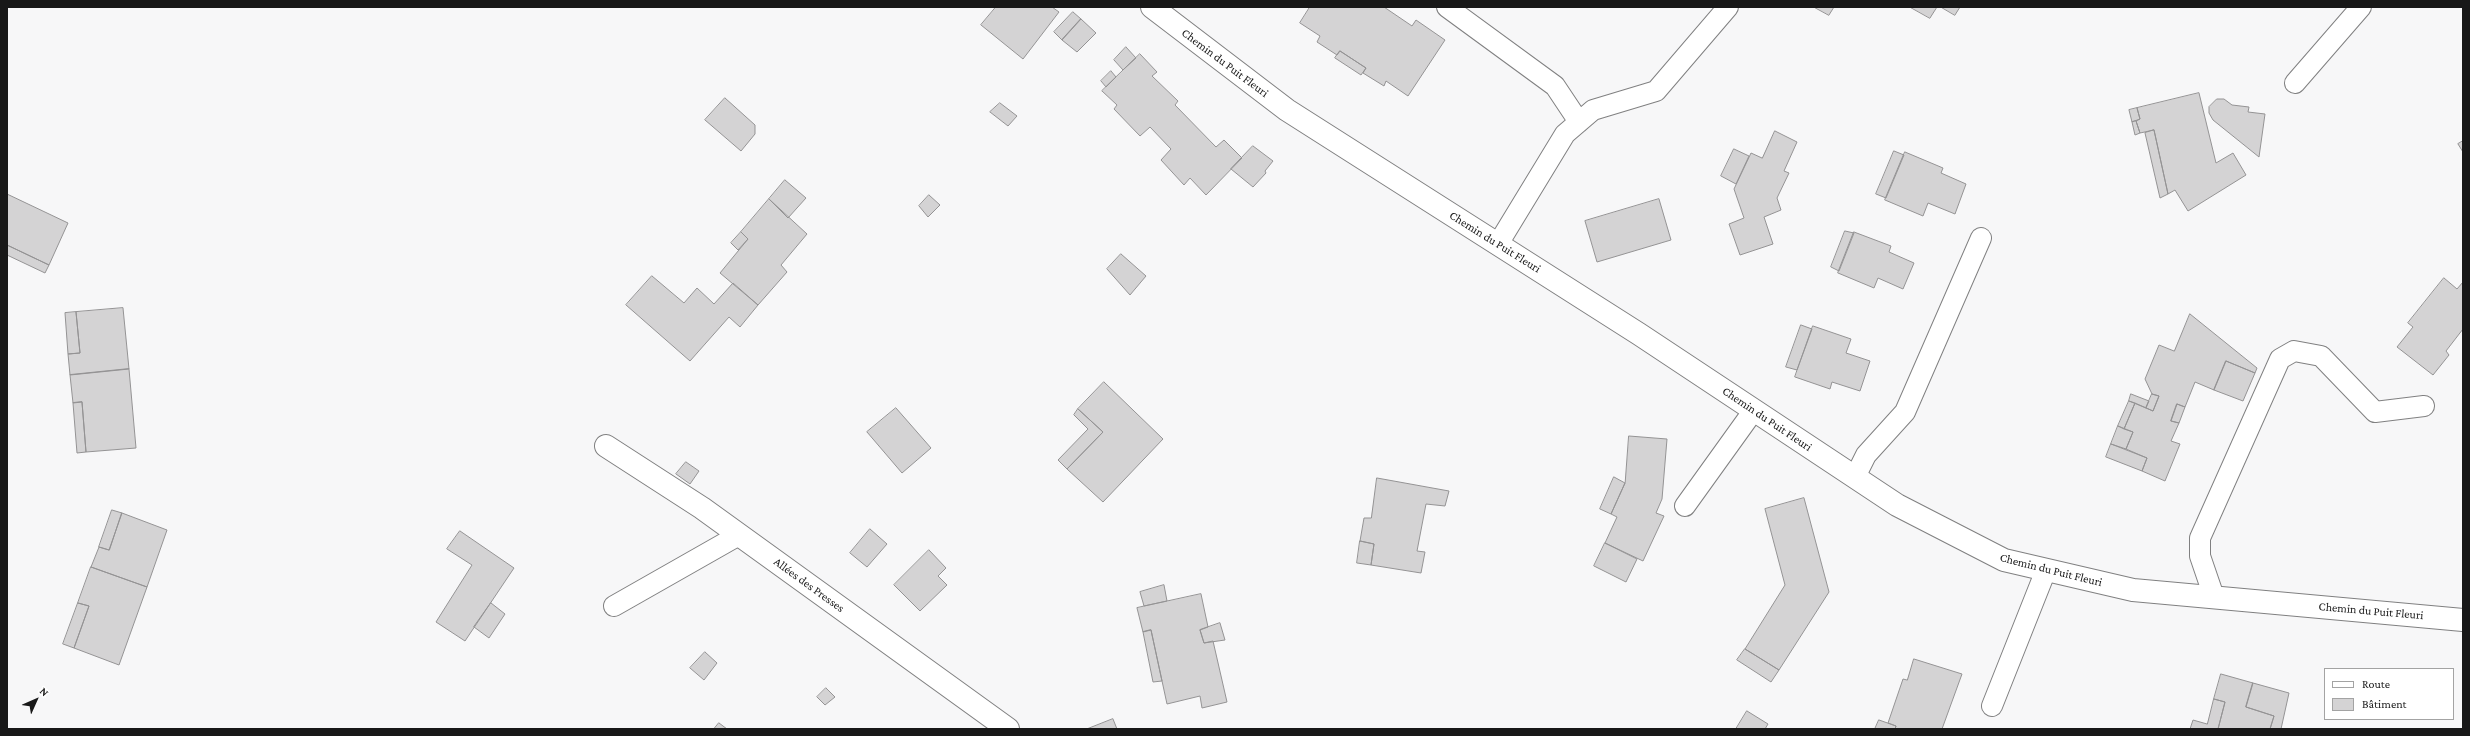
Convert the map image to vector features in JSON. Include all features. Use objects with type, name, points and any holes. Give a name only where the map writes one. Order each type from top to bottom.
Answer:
[{"type":"street","name":"Chemin du Puit Fleuri","points":[[1152,7],[1287,110],[1498,244],[1754,410],[1897,505],[2004,560],[2133,590],[2463,620]]},
{"type":"street","name":"Allées des Presses","points":[[606,446],[739,535],[1008,729]]},
{"type":"lane","points":[[1447,7],[1555,86],[1579,122]]},
{"type":"lane","points":[[1498,244],[1565,134],[1593,110],[1656,91],[1728,7]]},
{"type":"lane","points":[[2295,83],[2361,7]]},
{"type":"lane","points":[[1855,478],[1866,455],[1905,412],[1981,238]]},
{"type":"lane","points":[[2214,597],[2200,556],[2200,538],[2280,359],[2294,351],[2321,356],[2375,412],[2424,406]]},
{"type":"lane","points":[[1685,506],[1754,410]]},
{"type":"lane","points":[[614,606],[739,535]]},
{"type":"lane","points":[[1992,706],[2046,570]]},
{"type":"building","points":[[996,7],[1052,7],[1059,12],[1023,59],[981,25]]},
{"type":"building","points":[[1310,7],[1384,7],[1412,26],[1416,20],[1445,40],[1408,96],[1386,81],[1384,86],[1363,73],[1366,68],[1340,51],[1337,55],[1317,42],[1320,36],[1300,23]]},
{"type":"building","points":[[1814,7],[1834,7],[1829,15]]},
{"type":"building","points":[[1910,7],[1937,7],[1930,18]]},
{"type":"building","points":[[1941,7],[1960,7],[1955,15]]},
{"type":"building","points":[[1073,12],[1081,19],[1062,40],[1054,32]]},
{"type":"building","points":[[1081,19],[1096,33],[1077,52],[1062,40]]},
{"type":"building","points":[[1126,47],[1136,58],[1123,70],[1114,60]]},
{"type":"building","points":[[1340,51],[1366,68],[1361,75],[1335,58]]},
{"type":"building","points":[[1140,54],[1157,72],[1152,76],[1178,101],[1175,105],[1216,147],[1224,140],[1242,158],[1206,195],[1190,178],[1184,185],[1161,160],[1171,149],[1150,127],[1140,136],[1114,109],[1117,105],[1102,91]]},
{"type":"building","points":[[1111,71],[1116,77],[1106,87],[1101,81]]},
{"type":"building","points":[[2199,93],[2216,163],[2233,153],[2246,175],[2188,211],[2175,190],[2168,194],[2154,130],[2140,133],[2136,121],[2140,119],[2137,108]]},
{"type":"building","points":[[725,98],[755,125],[755,134],[741,151],[705,120]]},
{"type":"building","points":[[2217,99],[2224,99],[2232,105],[2249,107],[2248,112],[2265,114],[2259,157],[2213,120],[2209,113],[2209,107]]},
{"type":"building","points":[[1000,103],[1017,116],[1008,126],[990,112]]},
{"type":"building","points":[[2137,108],[2140,119],[2132,122],[2129,110]]},
{"type":"building","points":[[2136,121],[2140,133],[2135,135],[2132,122]]},
{"type":"building","points":[[2154,130],[2168,194],[2160,198],[2145,133]]},
{"type":"building","points":[[1775,131],[1797,142],[1784,171],[1789,173],[1777,198],[1781,210],[1764,217],[1773,244],[1740,255],[1729,224],[1744,218],[1734,189],[1751,153],[1762,158]]},
{"type":"building","points":[[2463,141],[2463,152],[2458,144]]},
{"type":"building","points":[[1253,146],[1273,161],[1265,171],[1266,173],[1253,187],[1231,169]]},
{"type":"building","points":[[1734,149],[1749,156],[1736,184],[1721,176]]},
{"type":"building","points":[[1894,151],[1904,155],[1886,198],[1876,194]]},
{"type":"building","points":[[1905,152],[1943,168],[1941,173],[1966,184],[1955,214],[1928,203],[1923,216],[1885,200]]},
{"type":"building","points":[[785,180],[806,198],[788,218],[769,199]]},
{"type":"building","points":[[7,194],[68,223],[49,265],[7,245]]},
{"type":"building","points":[[929,195],[940,205],[928,217],[919,206]]},
{"type":"building","points":[[769,199],[807,234],[781,265],[787,272],[758,305],[720,273],[748,239],[741,232]]},
{"type":"building","points":[[1659,199],[1671,240],[1597,262],[1585,221]]},
{"type":"building","points":[[1845,231],[1854,233],[1839,271],[1831,267]]},
{"type":"building","points":[[741,232],[748,239],[738,250],[731,243]]},
{"type":"building","points":[[1854,232],[1891,246],[1889,252],[1914,263],[1903,289],[1878,278],[1874,288],[1838,273]]},
{"type":"building","points":[[7,245],[49,265],[45,273],[7,255]]},
{"type":"building","points":[[1121,254],[1146,276],[1130,295],[1107,269]]},
{"type":"building","points":[[652,276],[684,303],[697,288],[714,304],[733,283],[758,305],[740,327],[729,317],[690,361],[626,305]]},
{"type":"building","points":[[2444,278],[2457,289],[2463,282],[2463,329],[2446,351],[2449,355],[2433,375],[2397,347],[2413,327],[2408,323]]},
{"type":"building","points":[[123,308],[129,369],[70,375],[68,354],[80,353],[76,312]]},
{"type":"building","points":[[76,312],[80,353],[68,354],[65,313]]},
{"type":"building","points":[[2190,314],[2257,368],[2255,373],[2226,361],[2214,390],[2195,382],[2185,407],[2177,404],[2171,421],[2179,423],[2171,441],[2180,444],[2165,481],[2142,471],[2147,458],[2126,449],[2133,432],[2124,429],[2135,403],[2153,411],[2159,396],[2152,394],[2145,379],[2159,345],[2174,351]]},
{"type":"building","points":[[1801,325],[1812,329],[1797,370],[1786,367]]},
{"type":"building","points":[[1813,326],[1851,339],[1846,353],[1870,361],[1860,391],[1832,382],[1830,389],[1795,377]]},
{"type":"building","points":[[2226,361],[2255,373],[2243,401],[2214,390]]},
{"type":"building","points":[[129,369],[136,448],[86,452],[82,402],[73,403],[70,375]]},
{"type":"building","points":[[1104,382],[1163,439],[1103,502],[1067,469],[1103,432],[1078,409]]},
{"type":"building","points":[[2131,394],[2149,401],[2146,408],[2129,401]]},
{"type":"building","points":[[2152,394],[2159,396],[2153,411],[2146,408]]},
{"type":"building","points":[[2129,401],[2135,403],[2124,429],[2118,426]]},
{"type":"building","points":[[82,402],[86,452],[77,453],[73,403]]},
{"type":"building","points":[[2177,404],[2185,407],[2179,423],[2171,421]]},
{"type":"building","points":[[896,408],[931,448],[902,473],[867,432]]},
{"type":"building","points":[[1078,409],[1103,432],[1067,469],[1058,460],[1088,429],[1074,415]]},
{"type":"building","points":[[2118,426],[2133,432],[2126,449],[2111,444]]},
{"type":"building","points":[[1629,436],[1667,439],[1662,499],[1656,513],[1664,516],[1643,561],[1605,543],[1617,517],[1611,514],[1625,483]]},
{"type":"building","points":[[2111,444],[2147,458],[2142,471],[2106,457]]},
{"type":"building","points":[[686,462],[699,471],[690,484],[676,474]]},
{"type":"building","points":[[1614,477],[1625,483],[1611,514],[1600,509]]},
{"type":"building","points":[[1377,478],[1449,491],[1445,506],[1426,504],[1417,551],[1425,552],[1421,573],[1371,565],[1374,544],[1360,541],[1364,518],[1371,518]]},
{"type":"building","points":[[1804,498],[1829,592],[1779,670],[1745,649],[1785,585],[1765,509]]},
{"type":"building","points":[[112,510],[122,513],[109,550],[99,547]]},
{"type":"building","points":[[122,513],[167,530],[147,587],[91,567],[99,547],[109,550]]},
{"type":"building","points":[[870,529],[887,544],[867,567],[850,553]]},
{"type":"building","points":[[460,531],[514,568],[465,641],[436,622],[472,565],[447,549]]},
{"type":"building","points":[[1360,541],[1374,544],[1371,565],[1357,563]]},
{"type":"building","points":[[1605,543],[1637,559],[1626,582],[1594,566]]},
{"type":"building","points":[[929,550],[946,568],[938,576],[947,585],[920,611],[894,585]]},
{"type":"building","points":[[91,567],[147,587],[119,665],[74,648],[89,606],[78,603]]},
{"type":"building","points":[[1164,585],[1167,601],[1144,606],[1140,592]]},
{"type":"building","points":[[1201,594],[1208,627],[1200,630],[1204,643],[1213,641],[1227,702],[1202,708],[1200,696],[1167,704],[1151,630],[1143,632],[1137,608]]},
{"type":"building","points":[[78,603],[89,606],[74,648],[63,644]]},
{"type":"building","points":[[491,603],[505,614],[489,638],[474,627]]},
{"type":"building","points":[[1220,623],[1225,640],[1204,643],[1200,630]]},
{"type":"building","points":[[1151,630],[1162,681],[1153,682],[1143,632]]},
{"type":"building","points":[[1745,649],[1779,670],[1771,682],[1737,660]]},
{"type":"building","points":[[705,652],[717,663],[704,680],[690,668]]},
{"type":"building","points":[[1914,659],[1962,674],[1942,729],[1895,729],[1896,726],[1888,723],[1903,679],[1907,680]]},
{"type":"building","points":[[2221,674],[2253,683],[2246,707],[2274,716],[2270,729],[2218,729],[2225,702],[2214,699]]},
{"type":"building","points":[[2253,683],[2289,693],[2281,729],[2270,729],[2274,716],[2246,707]]},
{"type":"building","points":[[826,688],[835,697],[825,705],[817,697]]},
{"type":"building","points":[[2214,699],[2225,702],[2218,729],[2190,729],[2193,720],[2207,724]]},
{"type":"building","points":[[1747,711],[1768,724],[1765,729],[1736,729]]},
{"type":"building","points":[[1113,719],[1117,729],[1087,729]]},
{"type":"building","points":[[1879,720],[1896,726],[1895,729],[1875,729]]},
{"type":"building","points":[[719,723],[727,729],[714,729]]}]
